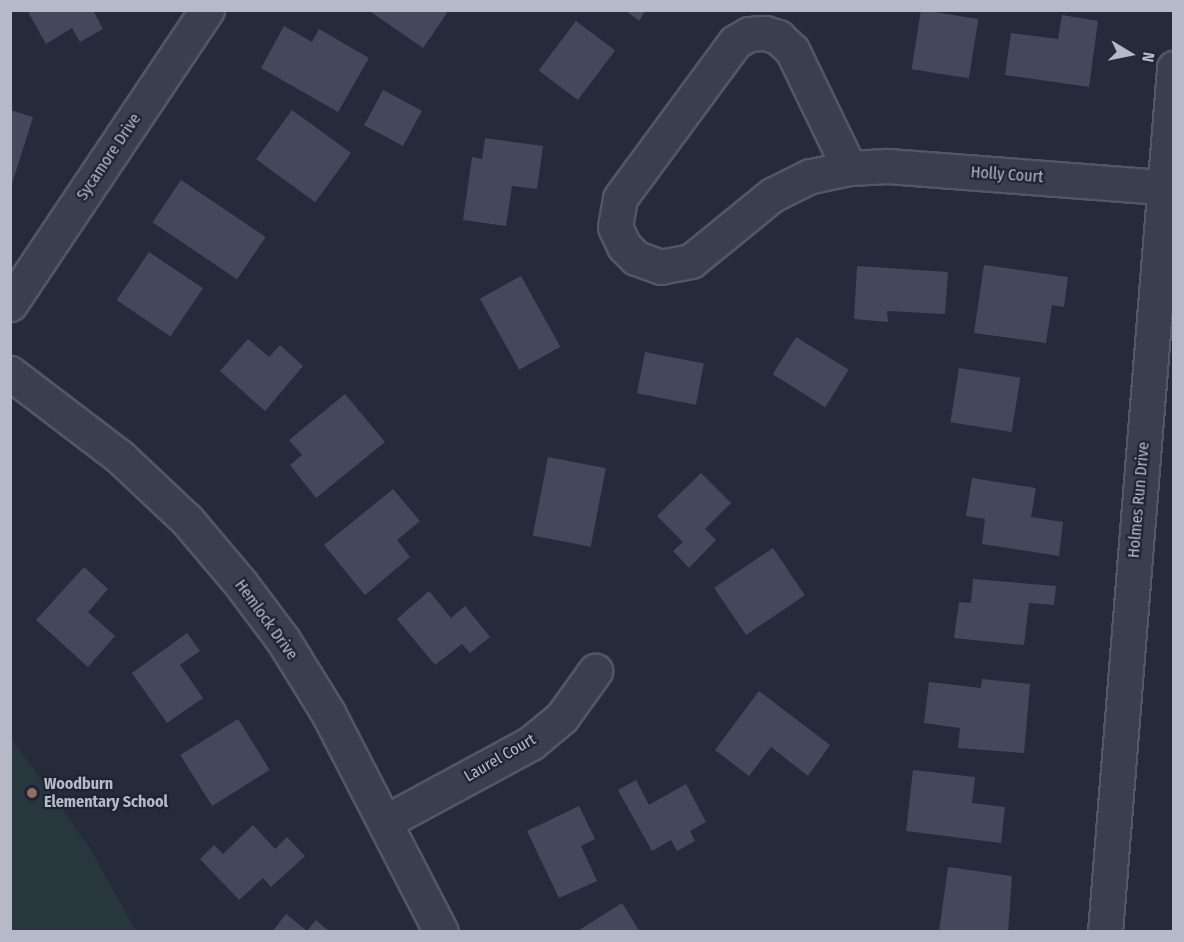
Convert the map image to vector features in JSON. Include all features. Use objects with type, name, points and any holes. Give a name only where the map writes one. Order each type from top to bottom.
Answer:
[{"type":"street","name":"Sycamore Drive","points":[[10,304],[207,10]]},
{"type":"street","name":"Holly Court","points":[[849,168],[786,43],[765,33],[749,34],[735,42],[620,198],[615,227],[624,246],[636,258],[661,267],[677,267],[691,261],[772,195],[810,176],[849,168],[888,166],[1164,187]]},
{"type":"street","name":"Holmes Run Drive","points":[[1105,932],[1173,68]]},
{"type":"street","name":"Hemlock Drive","points":[[10,373],[119,456],[187,520],[241,584],[283,640],[328,713],[441,932]]},
{"type":"street","name":"Laurel Court","points":[[385,822],[531,743],[562,717],[595,671]]},
{"type":"shaded area","name":"Woodburn Elementary School","points":[[11,738],[89,847],[136,931],[11,931]]},
{"type":"building","points":[[27,10],[93,10],[103,29],[80,42],[72,28],[46,44]]},
{"type":"building","points":[[368,10],[444,10],[447,13],[423,48]]},
{"type":"building","points":[[625,10],[646,10],[639,21]]},
{"type":"building","points":[[921,10],[978,19],[969,78],[912,69]]},
{"type":"building","points":[[1062,15],[1098,21],[1089,87],[1005,75],[1011,33],[1058,39]]},
{"type":"building","points":[[576,21],[615,50],[578,100],[539,71]]},
{"type":"building","points":[[284,26],[312,42],[319,29],[369,58],[338,112],[261,68]]},
{"type":"building","points":[[383,90],[422,111],[403,146],[364,125]]},
{"type":"building","points":[[10,110],[33,117],[11,187],[10,187]]},
{"type":"building","points":[[292,110],[351,153],[315,202],[256,159]]},
{"type":"building","points":[[485,138],[543,146],[537,189],[512,186],[506,226],[463,220],[472,157],[482,159]]},
{"type":"building","points":[[181,180],[266,237],[237,279],[152,222]]},
{"type":"building","points":[[149,252],[203,288],[170,336],[117,300]]},
{"type":"building","points":[[984,265],[1068,277],[1064,307],[1052,305],[1046,343],[974,333]]},
{"type":"building","points":[[857,266],[948,272],[945,314],[887,311],[888,322],[854,319]]},
{"type":"building","points":[[521,276],[560,347],[519,370],[480,299]]},
{"type":"building","points":[[796,337],[849,370],[825,407],[773,374]]},
{"type":"building","points":[[248,339],[269,357],[280,345],[303,366],[265,411],[220,371]]},
{"type":"building","points":[[645,352],[704,363],[696,405],[637,393]]},
{"type":"building","points":[[959,368],[1020,378],[1012,432],[950,422]]},
{"type":"building","points":[[345,394],[385,442],[316,498],[290,465],[302,455],[289,440]]},
{"type":"building","points":[[548,457],[606,468],[591,547],[533,536]]},
{"type":"building","points":[[701,473],[731,503],[705,529],[716,540],[689,568],[673,551],[683,542],[657,516]]},
{"type":"building","points":[[972,478],[1036,488],[1031,517],[1063,522],[1059,556],[982,544],[985,519],[966,516]]},
{"type":"building","points":[[393,489],[420,521],[397,540],[410,557],[365,595],[324,545]]},
{"type":"building","points":[[773,548],[805,595],[746,635],[714,588]]},
{"type":"building","points":[[84,567],[108,589],[88,612],[115,636],[88,667],[36,620]]},
{"type":"building","points":[[973,579],[1056,586],[1054,605],[1029,603],[1024,645],[954,638],[959,602],[971,603]]},
{"type":"building","points":[[429,591],[451,618],[465,606],[490,637],[470,653],[462,644],[435,665],[397,619]]},
{"type":"building","points":[[187,633],[200,651],[180,665],[203,698],[167,723],[132,673]]},
{"type":"building","points":[[982,679],[1030,684],[1024,753],[958,748],[960,728],[924,723],[929,682],[981,688]]},
{"type":"building","points":[[759,691],[830,745],[808,776],[771,747],[749,776],[715,750]]},
{"type":"building","points":[[238,719],[270,770],[212,806],[180,755]]},
{"type":"building","points":[[913,770],[975,777],[972,803],[1005,807],[1001,843],[906,831]]},
{"type":"building","points":[[636,780],[649,805],[686,784],[706,822],[690,831],[695,841],[677,851],[671,840],[652,851],[618,790]]},
{"type":"building","points":[[579,806],[595,839],[581,846],[597,881],[559,898],[527,831]]},
{"type":"building","points":[[253,825],[275,849],[287,837],[305,856],[271,887],[263,878],[239,900],[200,859],[214,845],[223,854]]},
{"type":"building","points":[[948,867],[1012,876],[1008,932],[939,932]]},
{"type":"building","points":[[622,903],[640,932],[576,932]]},
{"type":"building","points":[[286,914],[307,931],[316,920],[330,932],[272,932]]},
{"type":"place","name":"Woodburn Elementary School","points":[[32,793]]}]
